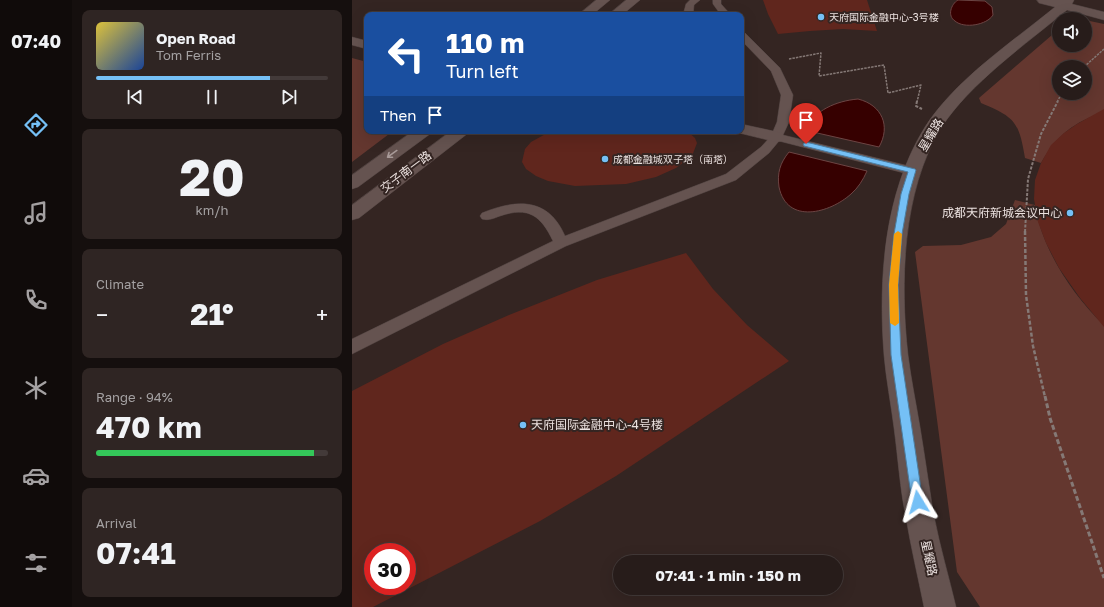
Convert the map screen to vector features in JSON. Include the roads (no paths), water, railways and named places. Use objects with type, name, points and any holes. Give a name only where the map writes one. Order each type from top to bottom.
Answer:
[{"type":"street","points":[[588,12],[604,0]]},
{"type":"street","points":[[618,12],[634,0]]},
{"type":"street","points":[[1043,0],[1066,3],[1104,16]]},
{"type":"street","name":"星耀路","points":[[940,607],[920,517],[896,355],[893,285],[898,234],[905,194],[915,162],[940,118],[955,98],[1066,3]]},
{"type":"street","points":[[354,33],[364,42]]},
{"type":"street","points":[[744,130],[776,137]]},
{"type":"street","name":"交子南一路","points":[[352,183],[420,134]]},
{"type":"street","name":"交子南一路","points":[[352,214],[457,134]]},
{"type":"lane","points":[[689,12],[690,4],[696,0]]},
{"type":"lane","points":[[717,0],[717,4],[724,12]]},
{"type":"lane","points":[[352,347],[561,243],[661,205],[731,176],[765,150],[776,137],[783,122],[787,95],[776,70],[744,37]]},
{"type":"lane","points":[[776,137],[912,170]]},
{"type":"lane","points":[[487,216],[500,210],[522,206],[540,212],[553,225],[561,243]]},
{"type":"place","name":"天府国际金融中心-3号楼","points":[[821,17]]},
{"type":"place","name":"成都金融城双子塔（南塔）","points":[[605,159]]},
{"type":"place","name":"成都天府新城会议中心","points":[[1070,213]]},
{"type":"place","name":"天府国际金融中心-4号楼","points":[[523,425]]}]
